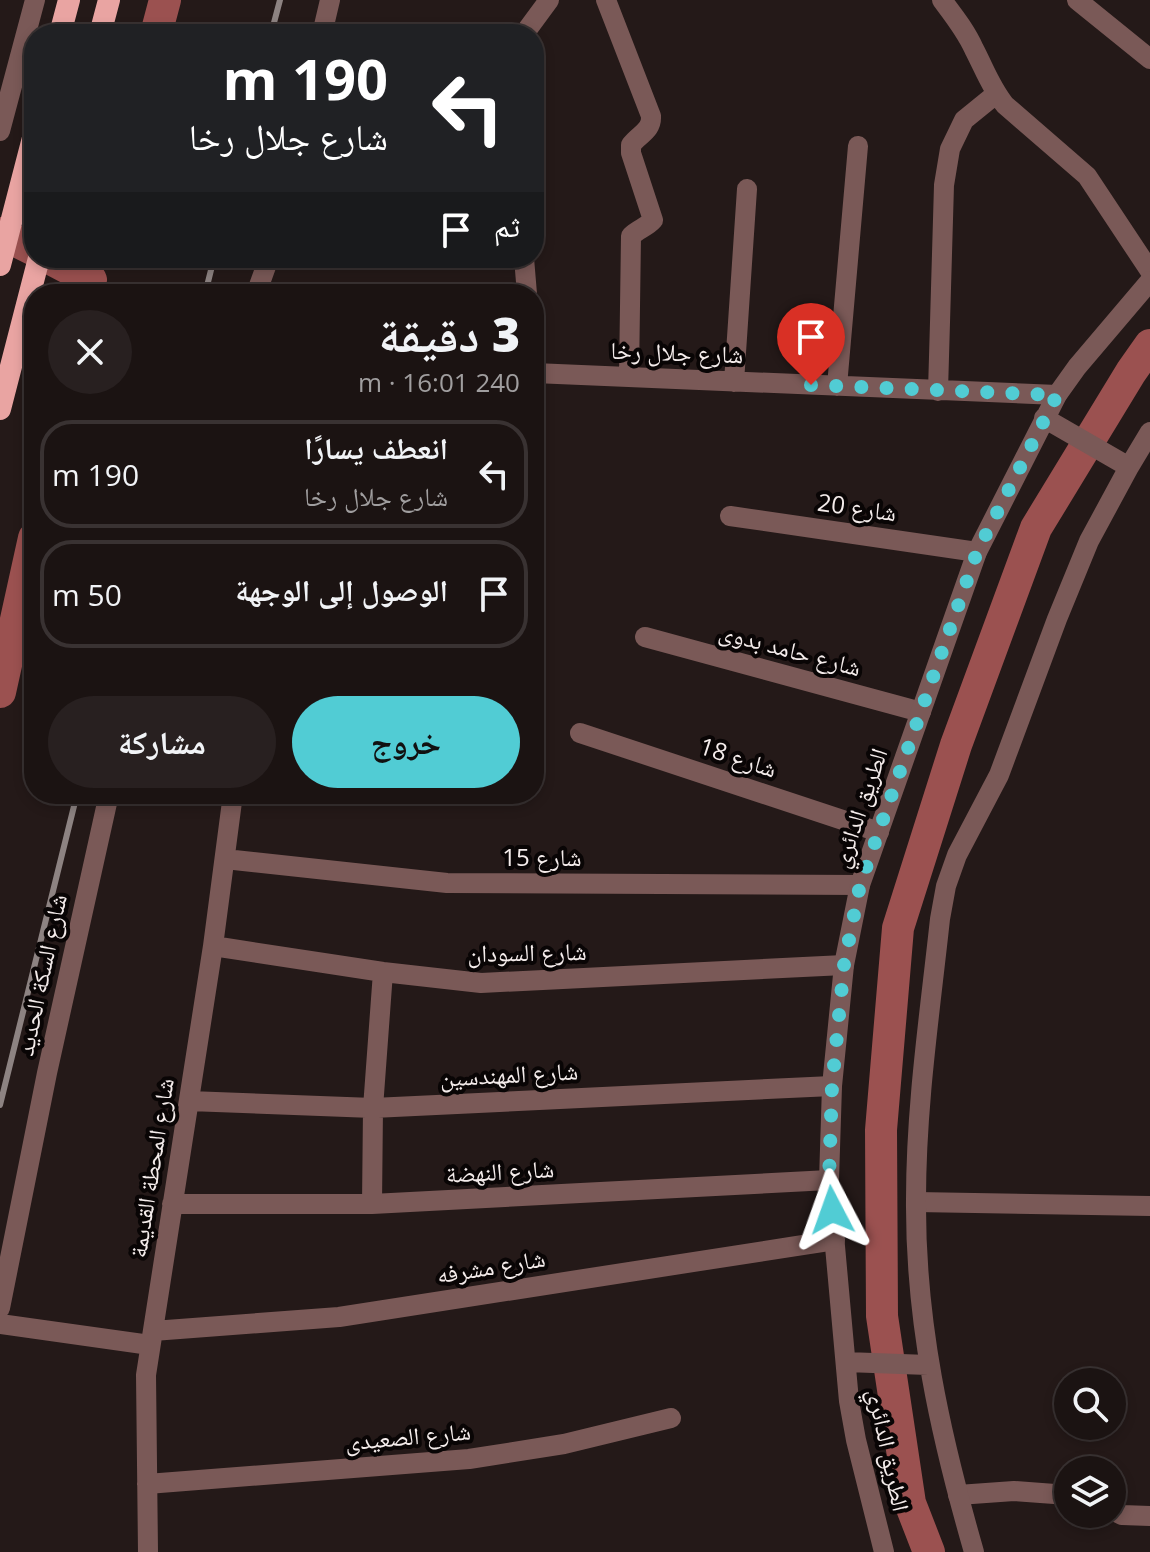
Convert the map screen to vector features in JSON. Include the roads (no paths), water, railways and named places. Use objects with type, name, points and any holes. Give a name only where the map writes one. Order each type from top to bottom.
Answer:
[{"type":"highway","points":[[63,24],[69,0]]},
{"type":"highway","points":[[103,24],[109,0]]},
{"type":"highway","points":[[0,265],[24,173]]},
{"type":"highway","points":[[0,409],[24,316]]},
{"type":"street","points":[[29,24],[35,0]]},
{"type":"street","points":[[324,24],[330,0]]},
{"type":"street","points":[[531,24],[549,0]]},
{"type":"street","points":[[606,0],[651,116],[647,131],[631,145],[653,220],[631,236],[629,377]]},
{"type":"street","points":[[942,0],[960,22],[996,94],[1087,176],[1150,271]]},
{"type":"street","points":[[1077,0],[1150,59]]},
{"type":"street","points":[[0,131],[24,41]]},
{"type":"street","points":[[938,391],[944,185],[950,149],[964,120],[996,94]]},
{"type":"street","points":[[837,386],[858,146]]},
{"type":"street","points":[[734,382],[747,189]]},
{"type":"street","name":"الطريق الدائري","points":[[884,1552],[849,1401],[829,1180],[832,1086],[844,965],[860,885],[977,552],[1057,395],[1150,281]]},
{"type":"street","name":"شارع جلال رخا","points":[[544,373],[1057,395]]},
{"type":"street","points":[[1044,418],[1129,467]]},
{"type":"street","points":[[974,1552],[941,1431],[928,1365],[919,1293],[917,1148],[940,919],[946,886],[957,855],[999,775],[1089,541],[1150,432]]},
{"type":"street","name":"شارع 20","points":[[730,516],[977,552]]},
{"type":"street","name":"شارع حامد بدوى","points":[[645,637],[921,712]]},
{"type":"street","name":"شارع 18","points":[[580,733],[879,832]]},
{"type":"street","name":"شارع السكة الحديد","points":[[0,1308],[47,1073],[107,804]]},
{"type":"street","name":"شارع المحطة القديمة","points":[[148,1552],[146,1375],[213,946],[232,804]]},
{"type":"street","name":"شارع 15","points":[[225,859],[447,883],[860,885]]},
{"type":"street","name":"شارع السودان","points":[[213,946],[383,972],[494,983],[844,965]]},
{"type":"street","points":[[372,1204],[373,1108],[383,972]]},
{"type":"street","name":"شارع المهندسين","points":[[189,1101],[373,1108],[832,1086]]},
{"type":"street","name":"شارع النهضة","points":[[172,1204],[372,1204],[829,1180]]},
{"type":"street","points":[[916,1202],[1150,1206]]},
{"type":"street","name":"شارع مشرفه","points":[[0,1324],[151,1338],[339,1317],[835,1240]]},
{"type":"street","points":[[846,1362],[928,1365]]},
{"type":"street","name":"شارع الصعيدى","points":[[147,1484],[469,1459],[564,1444],[671,1418]]},
{"type":"street","points":[[958,1495],[1014,1491],[1054,1494]]},
{"type":"street","points":[[1126,1515],[1150,1516]]},
{"type":"waterway","points":[[159,24],[165,0]]},
{"type":"waterway","points":[[0,233],[24,245]]},
{"type":"waterway","points":[[68,268],[91,280]]},
{"type":"waterway","points":[[929,1552],[910,1503],[882,1316],[881,1130],[898,928],[956,745],[1036,528],[1150,345]]},
{"type":"waterway","points":[[0,692],[24,583]]},
{"type":"railway","points":[[274,24],[280,0]]},
{"type":"railway","points":[[208,284],[212,268]]},
{"type":"railway","points":[[0,1105],[75,804]]}]
